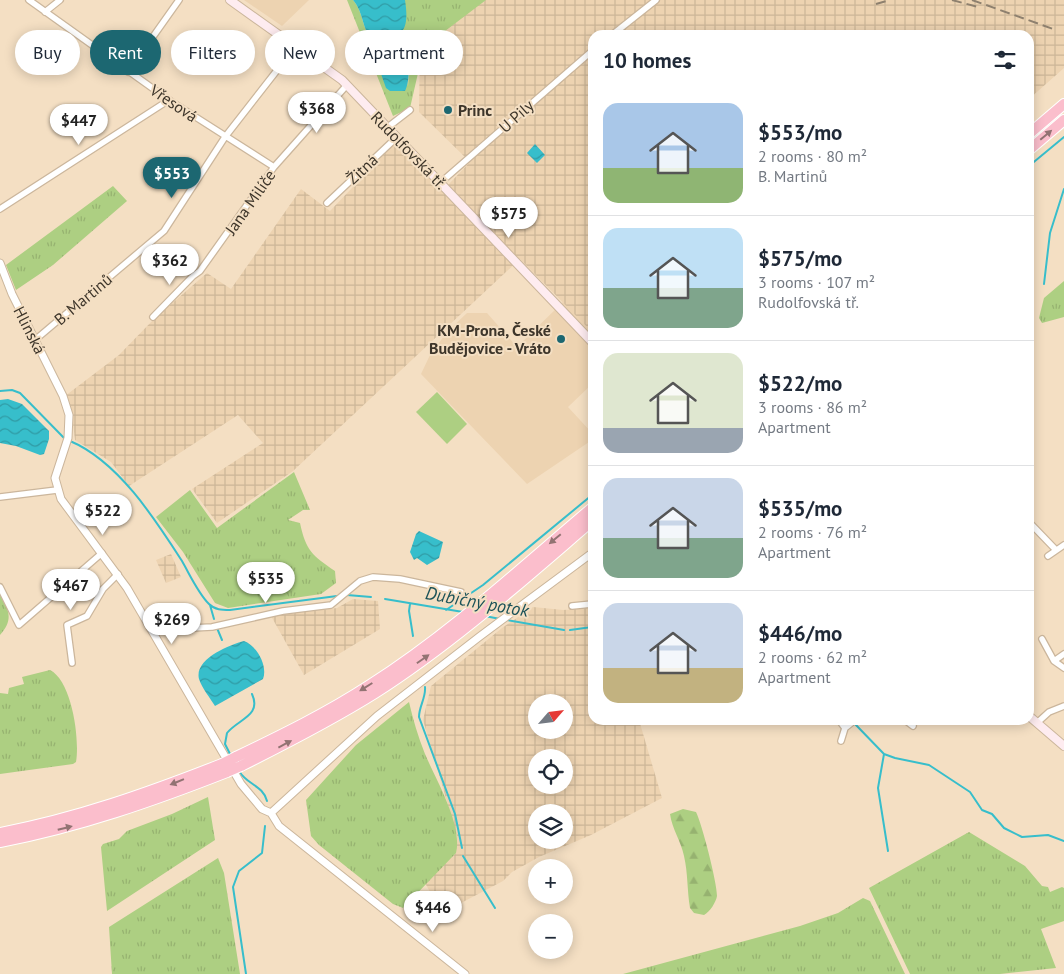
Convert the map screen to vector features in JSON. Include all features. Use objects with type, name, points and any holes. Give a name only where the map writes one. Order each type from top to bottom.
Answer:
[{"type":"highway","points":[[1034,130],[1064,104]]},
{"type":"highway","points":[[1034,146],[1064,120]]},
{"type":"highway","points":[[239,762],[371,685],[462,618],[588,511]]},
{"type":"highway","points":[[0,842],[96,820],[145,804],[322,724],[375,693],[476,620],[588,524]]},
{"type":"highway","points":[[0,833],[85,814],[225,768]]},
{"type":"main road","name":"Rudolfovská tř.","points":[[230,0],[273,30]]},
{"type":"main road","name":"Rudolfovská tř.","points":[[333,75],[346,85],[388,127],[588,338]]},
{"type":"main road","points":[[1034,719],[1064,746]]},
{"type":"street","name":"Vřesová","points":[[28,0],[90,45]]},
{"type":"street","points":[[44,12],[60,0]]},
{"type":"street","points":[[158,30],[179,0]]},
{"type":"street","points":[[618,30],[656,0]]},
{"type":"street","name":"U Pily","points":[[440,183],[588,54]]},
{"type":"street","name":"Vřesová","points":[[132,75],[225,137],[274,167]]},
{"type":"street","name":"B. Martinů","points":[[35,340],[164,231],[225,137],[273,75]]},
{"type":"street","name":"Jana Milíče","points":[[153,317],[200,271],[274,167],[346,85]]},
{"type":"street","points":[[0,209],[169,100]]},
{"type":"street","points":[[388,127],[410,110]]},
{"type":"street","name":"Žitná","points":[[327,203],[397,137]]},
{"type":"street","name":"Hlinská","points":[[0,263],[12,294],[63,396],[70,422],[67,440],[55,478],[57,490]]},
{"type":"street","points":[[0,497],[57,490],[60,499],[118,574],[152,630],[194,706],[242,784],[262,809],[271,813],[279,826],[387,909],[465,974]]},
{"type":"street","points":[[1034,527],[1056,550]]},
{"type":"street","points":[[1048,556],[1064,545]]},
{"type":"street","points":[[0,587],[19,625],[102,553]]},
{"type":"street","points":[[271,813],[377,716],[494,625],[588,556]]},
{"type":"street","points":[[72,663],[67,625],[86,616],[103,589],[118,574]]},
{"type":"street","points":[[152,630],[212,627],[283,611],[331,605],[360,581],[373,577],[400,579],[461,592]]},
{"type":"street","points":[[572,606],[588,604]]},
{"type":"street","points":[[1042,639],[1054,661],[1064,668]]},
{"type":"street","points":[[1054,661],[1064,654]]},
{"type":"street","points":[[1038,722],[1049,712],[1064,706]]},
{"type":"street","points":[[841,741],[845,728],[849,725]]},
{"type":"shaded area","points":[[244,0],[309,0],[282,26]]},
{"type":"shaded area","points":[[474,0],[1064,0],[1064,68],[1034,95],[1034,30],[588,30],[588,328],[520,259],[293,471],[217,523],[192,489],[263,443],[238,415],[129,486],[111,462],[75,440],[72,415],[65,396],[119,355],[154,319],[207,273],[231,289],[301,189],[330,211],[395,143],[448,185],[470,162],[419,112],[420,75],[463,75],[463,30],[435,30]]},
{"type":"shaded area","points":[[563,302],[588,328],[588,388],[568,407],[588,429],[588,443],[527,484],[421,374],[430,355],[447,332],[467,313],[487,313],[517,347]]},
{"type":"shaded area","points":[[171,554],[181,577],[166,583],[156,560]]},
{"type":"shaded area","points":[[353,599],[378,601],[380,629],[304,675],[271,616],[337,608]]},
{"type":"shaded area","points":[[533,607],[563,610],[588,608],[588,725],[640,725],[662,798],[573,843],[573,804],[528,804],[528,849],[558,849],[535,859],[528,859],[528,863],[512,872],[503,881],[442,913],[425,883],[456,853],[457,836],[423,720],[431,686],[502,628]]},
{"type":"green space","points":[[347,0],[353,0],[359,10],[366,30],[359,30]]},
{"type":"green space","points":[[405,0],[486,0],[446,30],[401,30],[404,24]]},
{"type":"green space","points":[[377,75],[406,75],[408,86],[409,75],[418,75],[410,108],[393,116]]},
{"type":"green space","points":[[113,186],[127,201],[53,265],[16,290],[6,265]]},
{"type":"green space","points":[[1064,281],[1064,317],[1042,323],[1039,318],[1044,298]]},
{"type":"green space","points":[[437,392],[467,424],[447,444],[416,412]]},
{"type":"green space","points":[[294,472],[310,510],[303,510],[288,520],[300,523],[311,552],[335,571],[336,583],[321,594],[228,608],[215,603],[183,552],[156,517],[190,490],[217,528]]},
{"type":"green space","points":[[0,595],[9,615],[7,625],[0,635]]},
{"type":"green space","points":[[50,670],[58,676],[64,686],[73,712],[77,739],[76,762],[73,764],[0,774],[0,693],[8,694],[9,688],[24,684],[22,677]]},
{"type":"green space","points":[[409,702],[422,748],[452,816],[457,842],[456,853],[403,908],[393,904],[319,845],[311,836],[306,800],[356,745]]},
{"type":"green space","points":[[208,797],[215,840],[107,911],[101,847],[103,844],[119,839],[127,831],[172,814]]},
{"type":"green space","points":[[683,809],[696,812],[699,818],[715,879],[717,896],[714,904],[704,915],[694,913],[690,908],[684,856],[670,814]]},
{"type":"green space","points":[[969,832],[1025,866],[1042,886],[1048,887],[1050,892],[1062,887],[1064,888],[1064,921],[1041,929],[1056,968],[1000,974],[910,974],[869,888]]},
{"type":"green space","points":[[218,858],[224,873],[240,974],[112,974],[109,927]]},
{"type":"green space","points":[[863,898],[870,901],[905,974],[623,974],[800,926],[838,913]]},
{"type":"water","points":[[353,0],[405,0],[405,27],[403,30],[366,30],[357,5]]},
{"type":"water","points":[[381,75],[409,75],[405,91],[390,91],[386,88]]},
{"type":"water","points":[[535,144],[545,155],[537,163],[527,153]]},
{"type":"water","points":[[8,399],[22,404],[49,431],[49,439],[44,454],[40,455],[16,446],[0,443],[0,400]]},
{"type":"water","points":[[419,531],[443,542],[439,558],[427,565],[417,558],[414,560],[410,552],[416,534]]},
{"type":"water","points":[[244,641],[253,647],[263,663],[263,679],[215,706],[199,679],[202,665],[214,654]]},
{"type":"waterway","points":[[1034,162],[1064,137]]},
{"type":"waterway","points":[[1044,284],[1050,233],[1064,189]]},
{"type":"waterway","name":"Dubičný potok","points":[[0,391],[12,390],[20,393],[66,440]]},
{"type":"waterway","name":"Dubičný potok","points":[[70,441],[104,462],[134,493],[182,561],[201,595],[214,607],[221,610],[230,610],[337,596]]},
{"type":"waterway","points":[[446,610],[483,585],[588,498]]},
{"type":"waterway","name":"Dubičný potok","points":[[347,595],[371,597]]},
{"type":"waterway","name":"Dubičný potok","points":[[385,599],[463,612]]},
{"type":"waterway","points":[[410,604],[409,611],[413,636]]},
{"type":"waterway","points":[[210,605],[214,619]]},
{"type":"waterway","name":"Dubičný potok","points":[[485,616],[500,619]]},
{"type":"waterway","name":"Dubičný potok","points":[[507,620],[564,630]]},
{"type":"waterway","points":[[217,628],[222,640]]},
{"type":"waterway","name":"Dubičný potok","points":[[570,630],[588,628]]},
{"type":"waterway","points":[[425,687],[419,717],[455,814],[462,848]]},
{"type":"waterway","points":[[231,756],[225,744],[227,733],[251,712],[254,707],[252,694]]},
{"type":"waterway","name":"Dubičný potok","points":[[856,725],[884,754],[929,765],[970,792],[982,810],[992,814],[1004,828],[1022,837],[1048,835],[1064,841]]},
{"type":"waterway","points":[[884,754],[878,788],[888,851]]},
{"type":"waterway","points":[[239,771],[242,776],[262,792],[267,801]]},
{"type":"waterway","points":[[246,974],[233,887],[239,871],[262,853],[265,826]]},
{"type":"waterway","points":[[463,856],[495,908]]},
{"type":"railway","points":[[876,4],[890,0]]},
{"type":"railway","points":[[952,0],[978,7]]},
{"type":"railway","points":[[972,0],[1056,30]]},
{"type":"place","name":"Princ","points":[[448,110]]},
{"type":"place","name":"KM-Prona, České Budějovice - Vráto","points":[[561,339]]}]
